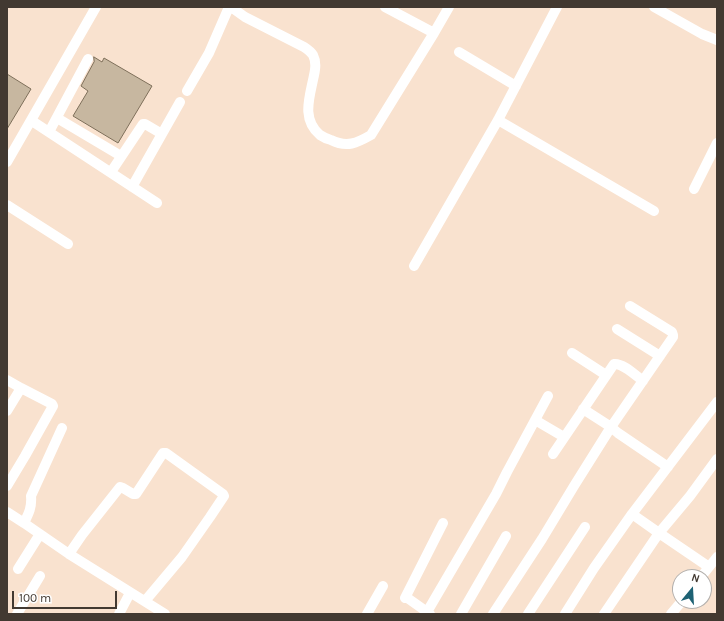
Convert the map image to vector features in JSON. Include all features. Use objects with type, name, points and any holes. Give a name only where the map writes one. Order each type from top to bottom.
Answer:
[{"type":"street","points":[[7,162],[32,121],[96,7]]},
{"type":"street","points":[[187,91],[209,53],[230,7],[245,17],[304,47],[312,54],[315,60],[315,69],[308,106],[308,116],[313,127],[320,135],[333,142],[348,145],[361,141],[371,135],[449,7]]},
{"type":"street","points":[[385,7],[434,33]]},
{"type":"street","points":[[414,266],[498,120],[557,7]]},
{"type":"street","points":[[654,7],[702,34],[717,40]]},
{"type":"street","points":[[459,52],[516,86]]},
{"type":"street","points":[[49,132],[88,59]]},
{"type":"street","points":[[132,187],[180,102]]},
{"type":"street","points":[[57,118],[121,156]]},
{"type":"street","points":[[498,120],[654,211]]},
{"type":"street","points":[[32,121],[157,203]]},
{"type":"street","points":[[111,172],[143,124],[162,134]]},
{"type":"street","points":[[694,189],[717,143]]},
{"type":"street","points":[[7,205],[68,244]]},
{"type":"street","points":[[493,614],[542,539],[611,427],[673,337],[672,332],[630,306]]},
{"type":"street","points":[[617,329],[660,356]]},
{"type":"street","points":[[572,353],[606,375]]},
{"type":"street","points":[[553,454],[614,364],[617,363],[622,365],[643,381]]},
{"type":"street","points":[[7,380],[52,404],[53,406],[7,486]]},
{"type":"street","points":[[7,411],[21,388]]},
{"type":"street","points":[[443,523],[405,598],[429,613],[496,494],[548,396]]},
{"type":"street","points":[[565,614],[594,568],[632,514],[717,402]]},
{"type":"street","points":[[583,409],[668,467]]},
{"type":"street","points":[[535,420],[564,438]]},
{"type":"street","points":[[24,523],[32,505],[31,496],[62,428]]},
{"type":"street","points":[[69,554],[120,487],[133,494],[136,494],[163,453],[166,453],[224,496],[182,557],[145,601]]},
{"type":"street","points":[[604,614],[659,533],[690,496],[717,459]]},
{"type":"street","points":[[7,512],[69,554],[165,614]]},
{"type":"street","points":[[632,514],[709,567],[717,558]]},
{"type":"street","points":[[528,614],[585,527]]},
{"type":"street","points":[[18,569],[40,534]]},
{"type":"street","points":[[461,614],[506,536]]},
{"type":"street","points":[[17,614],[40,576]]},
{"type":"street","points":[[367,614],[383,586]]},
{"type":"street","points":[[119,614],[130,592]]},
{"type":"building","points":[[94,57],[102,62],[104,58],[152,86],[118,143],[73,116],[88,91],[81,86],[94,62]]},
{"type":"building","points":[[7,74],[31,89],[7,129]]}]
